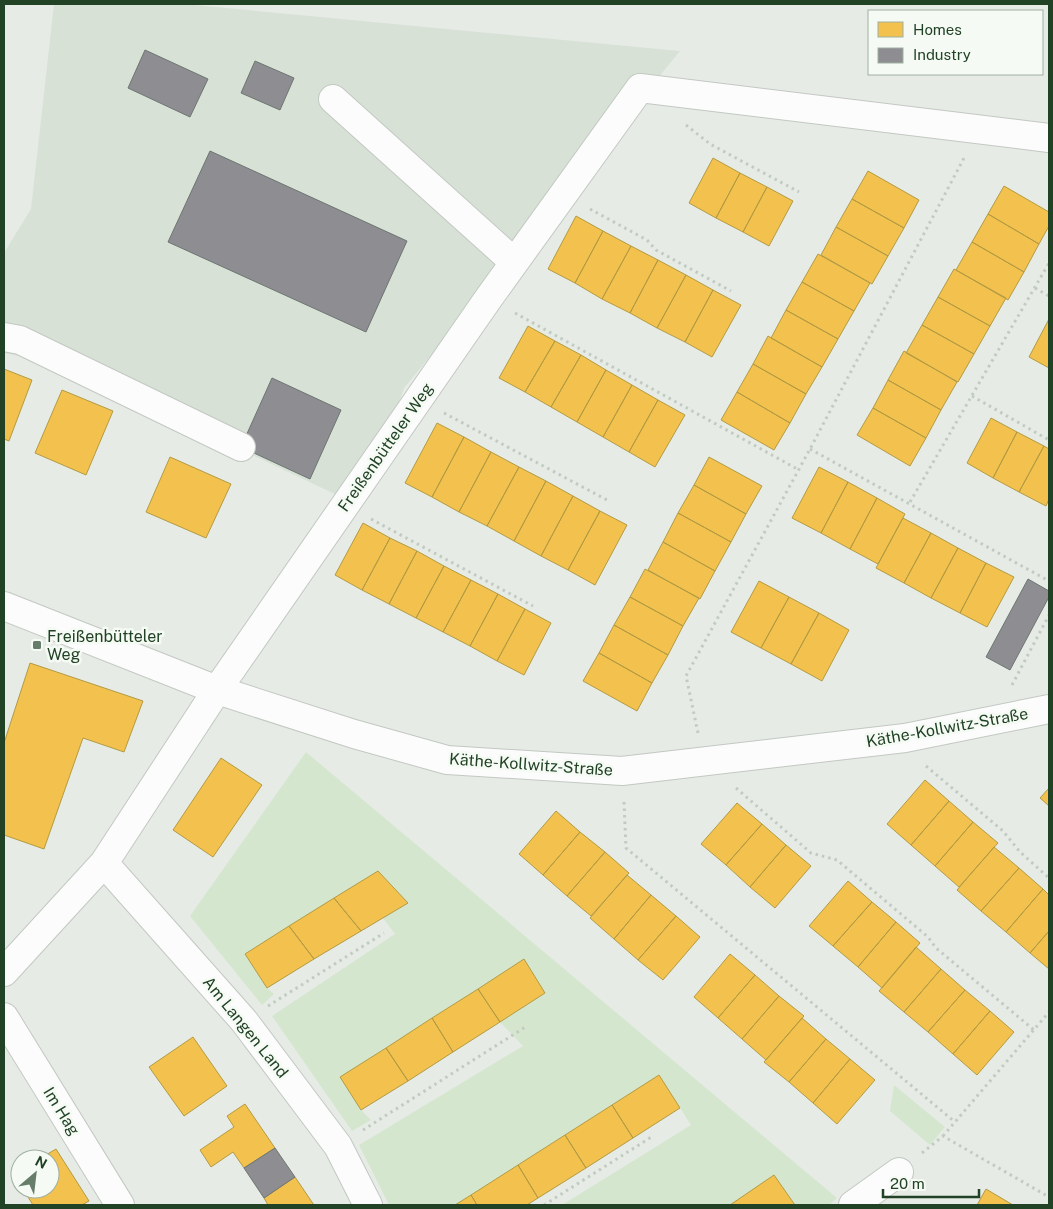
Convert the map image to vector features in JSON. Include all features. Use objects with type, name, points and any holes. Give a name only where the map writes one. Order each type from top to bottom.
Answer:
[{"type":"street","name":"Freißenbütteler Weg","points":[[4,972],[104,863],[217,690],[418,399],[640,88],[979,129]]},
{"type":"street","points":[[333,99],[514,262]]},
{"type":"street","points":[[979,129],[1049,138]]},
{"type":"street","points":[[4,337],[20,340],[241,448]]},
{"type":"street","name":"Käthe-Kollwitz-Straße","points":[[4,606],[217,690],[354,734],[447,760],[622,771],[904,738],[1049,709]]},
{"type":"street","name":"Am Langen Land","points":[[104,863],[244,1021],[338,1146],[368,1205]]},
{"type":"street","name":"Im Hag","points":[[4,1017],[120,1205]]},
{"type":"street","points":[[853,1205],[899,1172]]},
{"type":"path","points":[[679,119],[710,144],[799,192]]},
{"type":"path","points":[[979,129],[799,470],[686,676],[718,759],[732,785],[811,853],[837,860],[928,936],[936,948],[1034,1030]]},
{"type":"path","points":[[563,194],[647,240],[656,250],[731,291]]},
{"type":"path","points":[[910,502],[1049,263]]},
{"type":"path","points":[[1035,288],[1049,296]]},
{"type":"path","points":[[488,299],[799,470]]},
{"type":"path","points":[[972,396],[1049,440]]},
{"type":"path","points":[[418,399],[607,500]]},
{"type":"path","points":[[810,448],[1049,580]]},
{"type":"path","points":[[345,505],[534,606]]},
{"type":"path","points":[[993,719],[1049,615]]},
{"type":"path","points":[[904,738],[918,758],[1003,831],[1020,852],[1049,878]]},
{"type":"path","points":[[622,771],[626,848],[955,1122]]},
{"type":"path","points":[[244,1021],[384,933]]},
{"type":"path","points":[[899,1172],[943,1136],[1049,1012]]},
{"type":"path","points":[[338,1146],[527,1026]]},
{"type":"path","points":[[544,1205],[653,1136]]},
{"type":"path","points":[[943,1136],[1049,1196]]},
{"type":"shaded area","points":[[54,4],[184,4],[680,51],[404,388],[362,507],[61,364],[4,353],[4,253],[31,209]]},
{"type":"green space","points":[[306,752],[837,1198],[829,1205],[795,1205],[774,1175],[730,1205],[562,1205],[691,1125],[659,1075],[455,1205],[389,1205],[359,1145],[523,1046],[500,1022],[545,993],[524,960],[340,1077],[361,1110],[371,1120],[352,1131],[272,1016],[395,934],[383,918],[408,903],[378,871],[245,954],[267,988],[274,994],[262,1005],[190,916]]},
{"type":"green space","points":[[894,1085],[945,1127],[930,1145],[890,1111]]},
{"type":"building: Homes","points":[[713,158],[740,173],[716,218],[689,203]]},
{"type":"building: Homes","points":[[868,171],[919,200],[904,228],[852,199]]},
{"type":"building: Homes","points":[[740,173],[767,187],[743,232],[716,218]]},
{"type":"building: Homes","points":[[1004,186],[1049,212],[1049,226],[1039,244],[988,214]]},
{"type":"building: Homes","points":[[767,187],[793,201],[769,246],[743,232]]},
{"type":"building: Homes","points":[[852,199],[904,228],[888,256],[836,227]]},
{"type":"building: Homes","points":[[988,214],[1039,244],[1024,272],[972,242]]},
{"type":"building: Homes","points":[[576,216],[603,231],[575,283],[548,269]]},
{"type":"building: Homes","points":[[836,227],[888,256],[872,284],[821,255]]},
{"type":"building: Homes","points":[[603,231],[631,246],[602,299],[575,283]]},
{"type":"building: Homes","points":[[972,242],[1024,272],[1008,300],[956,270]]},
{"type":"building: Homes","points":[[631,246],[658,260],[630,313],[602,299]]},
{"type":"building: Homes","points":[[818,254],[870,283],[854,311],[802,282]]},
{"type":"building: Homes","points":[[658,260],[686,275],[657,328],[630,313]]},
{"type":"building: Homes","points":[[954,269],[1006,298],[990,326],[938,297]]},
{"type":"building: Homes","points":[[686,275],[713,290],[685,342],[657,328]]},
{"type":"building: Homes","points":[[802,282],[854,311],[838,339],[786,310]]},
{"type":"building: Homes","points":[[713,290],[741,305],[712,357],[685,342]]},
{"type":"building: Homes","points":[[938,297],[990,326],[974,354],[922,325]]},
{"type":"building: Homes","points":[[786,310],[838,339],[822,367],[771,338]]},
{"type":"building: Homes","points":[[1049,319],[1049,368],[1029,357]]},
{"type":"building: Homes","points":[[922,325],[974,354],[958,382],[906,353]]},
{"type":"building: Homes","points":[[528,326],[555,341],[525,392],[499,378]]},
{"type":"building: Homes","points":[[768,336],[822,367],[806,394],[753,364]]},
{"type":"building: Homes","points":[[555,341],[581,355],[551,407],[525,392]]},
{"type":"building: Homes","points":[[904,351],[957,382],[941,410],[888,380]]},
{"type":"building: Homes","points":[[581,355],[606,370],[577,422],[551,407]]},
{"type":"building: Homes","points":[[753,364],[806,394],[790,423],[737,392]]},
{"type":"building: Homes","points":[[4,369],[32,380],[9,441],[4,439]]},
{"type":"building: Homes","points":[[606,370],[632,385],[603,437],[577,422]]},
{"type":"building: Homes","points":[[888,380],[941,410],[926,438],[873,408]]},
{"type":"building: Homes","points":[[632,385],[658,400],[629,452],[603,437]]},
{"type":"building: Homes","points":[[62,390],[113,411],[86,475],[35,453]]},
{"type":"building: Homes","points":[[737,392],[790,423],[774,450],[721,420]]},
{"type":"building: Homes","points":[[658,400],[685,415],[655,467],[629,452]]},
{"type":"building: Homes","points":[[873,408],[926,438],[910,466],[857,435]]},
{"type":"building: Homes","points":[[991,418],[1017,432],[993,478],[967,463]]},
{"type":"building: Homes","points":[[437,423],[464,437],[432,497],[405,483]]},
{"type":"building: Homes","points":[[1017,432],[1044,446],[1019,492],[993,478]]},
{"type":"building: Homes","points":[[464,437],[491,452],[459,512],[432,497]]},
{"type":"building: Homes","points":[[1044,446],[1049,449],[1049,499],[1046,506],[1019,492]]},
{"type":"building: Homes","points":[[491,452],[519,467],[487,526],[459,512]]},
{"type":"building: Homes","points":[[170,457],[231,484],[206,538],[146,512]]},
{"type":"building: Homes","points":[[709,457],[762,486],[746,514],[694,485]]},
{"type":"building: Homes","points":[[519,467],[546,481],[514,541],[487,526]]},
{"type":"building: Homes","points":[[819,467],[848,482],[821,533],[792,518]]},
{"type":"building: Homes","points":[[546,481],[573,496],[541,556],[514,541]]},
{"type":"building: Homes","points":[[848,482],[877,498],[850,549],[821,533]]},
{"type":"building: Homes","points":[[694,485],[746,514],[731,542],[678,513]]},
{"type":"building: Homes","points":[[573,496],[600,511],[568,570],[541,556]]},
{"type":"building: Homes","points":[[877,498],[905,514],[878,564],[850,549]]},
{"type":"building: Homes","points":[[600,511],[627,525],[595,585],[568,570]]},
{"type":"building: Homes","points":[[678,513],[731,542],[715,571],[663,542]]},
{"type":"building: Homes","points":[[903,518],[931,533],[904,583],[876,568]]},
{"type":"building: Homes","points":[[363,523],[390,538],[362,590],[335,575]]},
{"type":"building: Homes","points":[[931,533],[958,548],[931,598],[904,583]]},
{"type":"building: Homes","points":[[390,538],[417,551],[389,604],[362,590]]},
{"type":"building: Homes","points":[[663,542],[715,571],[700,599],[648,570]]},
{"type":"building: Homes","points":[[958,548],[986,563],[960,613],[931,598]]},
{"type":"building: Homes","points":[[417,551],[444,566],[416,618],[389,604]]},
{"type":"building: Homes","points":[[986,563],[1014,577],[987,627],[960,613]]},
{"type":"building: Homes","points":[[444,566],[471,580],[443,632],[416,618]]},
{"type":"building: Homes","points":[[645,569],[699,598],[683,626],[630,597]]},
{"type":"building: Homes","points":[[471,580],[498,594],[470,646],[443,632]]},
{"type":"building: Homes","points":[[759,581],[789,597],[761,648],[731,632]]},
{"type":"building: Homes","points":[[498,594],[525,609],[497,661],[470,646]]},
{"type":"building: Homes","points":[[630,597],[683,626],[668,655],[614,625]]},
{"type":"building: Homes","points":[[789,597],[819,613],[791,664],[761,648]]},
{"type":"building: Homes","points":[[525,609],[551,623],[524,675],[497,661]]},
{"type":"building: Homes","points":[[819,613],[849,630],[822,681],[791,664]]},
{"type":"building: Homes","points":[[614,625],[668,655],[652,683],[599,653]]},
{"type":"building: Homes","points":[[599,653],[652,683],[637,711],[583,681]]},
{"type":"building: Homes","points":[[30,663],[143,701],[124,752],[83,738],[44,849],[4,835],[4,743]]},
{"type":"building: Homes","points":[[221,758],[262,785],[213,857],[173,830]]},
{"type":"building: Homes","points":[[925,780],[949,801],[911,845],[887,824]]},
{"type":"building: Homes","points":[[1049,788],[1049,806],[1040,798]]},
{"type":"building: Homes","points":[[949,801],[973,822],[935,866],[911,845]]},
{"type":"building: Homes","points":[[737,803],[762,824],[726,865],[701,844]]},
{"type":"building: Homes","points":[[556,811],[580,832],[543,875],[519,854]]},
{"type":"building: Homes","points":[[973,822],[998,843],[959,887],[935,866]]},
{"type":"building: Homes","points":[[762,824],[786,845],[750,887],[726,865]]},
{"type":"building: Homes","points":[[580,832],[605,852],[567,896],[543,875]]},
{"type":"building: Homes","points":[[786,845],[811,866],[775,908],[750,887]]},
{"type":"building: Homes","points":[[994,847],[1019,868],[981,911],[957,890]]},
{"type":"building: Homes","points":[[605,852],[629,873],[591,916],[567,896]]},
{"type":"building: Homes","points":[[1019,868],[1043,889],[1006,932],[981,911]]},
{"type":"building: Homes","points":[[378,871],[408,903],[361,931],[334,898]]},
{"type":"building: Homes","points":[[627,875],[651,895],[614,939],[590,918]]},
{"type":"building: Homes","points":[[848,881],[872,902],[833,946],[809,926]]},
{"type":"building: Homes","points":[[1043,889],[1049,895],[1049,931],[1030,953],[1006,932]]},
{"type":"building: Homes","points":[[651,895],[676,916],[638,960],[614,939]]},
{"type":"building: Homes","points":[[334,898],[361,931],[314,959],[289,926]]},
{"type":"building: Homes","points":[[872,902],[896,922],[858,967],[833,946]]},
{"type":"building: Homes","points":[[676,916],[700,937],[663,980],[638,960]]},
{"type":"building: Homes","points":[[896,922],[920,943],[882,988],[858,967]]},
{"type":"building: Homes","points":[[289,926],[314,959],[267,988],[245,954]]},
{"type":"building: Homes","points":[[1049,931],[1049,969],[1030,953]]},
{"type":"building: Homes","points":[[916,947],[941,969],[904,1012],[879,991]]},
{"type":"building: Homes","points":[[730,954],[755,975],[718,1018],[694,997]]},
{"type":"building: Homes","points":[[524,959],[545,993],[500,1022],[478,989]]},
{"type":"building: Homes","points":[[941,969],[965,990],[928,1032],[904,1012]]},
{"type":"building: Homes","points":[[755,975],[779,996],[742,1039],[718,1018]]},
{"type":"building: Homes","points":[[478,989],[500,1022],[453,1052],[432,1018]]},
{"type":"building: Homes","points":[[965,990],[990,1011],[953,1054],[928,1032]]},
{"type":"building: Homes","points":[[779,996],[804,1016],[766,1060],[742,1039]]},
{"type":"building: Homes","points":[[990,1011],[1014,1032],[977,1075],[953,1054]]},
{"type":"building: Homes","points":[[432,1018],[453,1052],[408,1081],[386,1048]]},
{"type":"building: Homes","points":[[802,1018],[826,1039],[789,1082],[764,1062]]},
{"type":"building: Homes","points":[[193,1037],[227,1086],[184,1116],[149,1067]]},
{"type":"building: Homes","points":[[826,1039],[850,1059],[813,1103],[789,1082]]},
{"type":"building: Homes","points":[[386,1048],[408,1081],[361,1110],[340,1077]]},
{"type":"building: Homes","points":[[850,1059],[875,1080],[837,1124],[813,1103]]},
{"type":"building: Homes","points":[[659,1075],[680,1108],[633,1138],[612,1105]]},
{"type":"building: Homes","points":[[245,1104],[275,1148],[244,1168],[233,1152],[211,1167],[200,1150],[234,1127],[227,1116]]},
{"type":"building: Homes","points":[[612,1105],[633,1138],[586,1168],[565,1135]]},
{"type":"building: Homes","points":[[565,1135],[586,1168],[538,1198],[518,1165]]},
{"type":"building: Homes","points":[[60,1155],[89,1201],[82,1205],[33,1205],[29,1199],[60,1199]]},
{"type":"building: Homes","points":[[518,1165],[538,1198],[527,1205],[477,1205],[471,1195]]},
{"type":"building: Homes","points":[[774,1175],[795,1205],[730,1205]]},
{"type":"building: Homes","points":[[295,1177],[314,1205],[268,1205],[264,1198]]},
{"type":"building: Homes","points":[[986,1189],[1013,1205],[977,1205]]},
{"type":"building: Homes","points":[[471,1195],[477,1205],[455,1205]]},
{"type":"building: Industry","points":[[145,50],[208,79],[190,117],[128,88]]},
{"type":"building: Industry","points":[[255,61],[294,78],[280,110],[241,93]]},
{"type":"building: Industry","points":[[210,151],[407,241],[366,332],[168,242]]},
{"type":"building: Industry","points":[[272,378],[341,410],[310,479],[241,447]]},
{"type":"building: Industry","points":[[1028,579],[1049,591],[1049,597],[1010,670],[986,657]]},
{"type":"building: Industry","points":[[275,1148],[295,1177],[264,1198],[244,1168]]},
{"type":"place","name":"Freißenbütteler Weg","points":[[37,645]]}]
